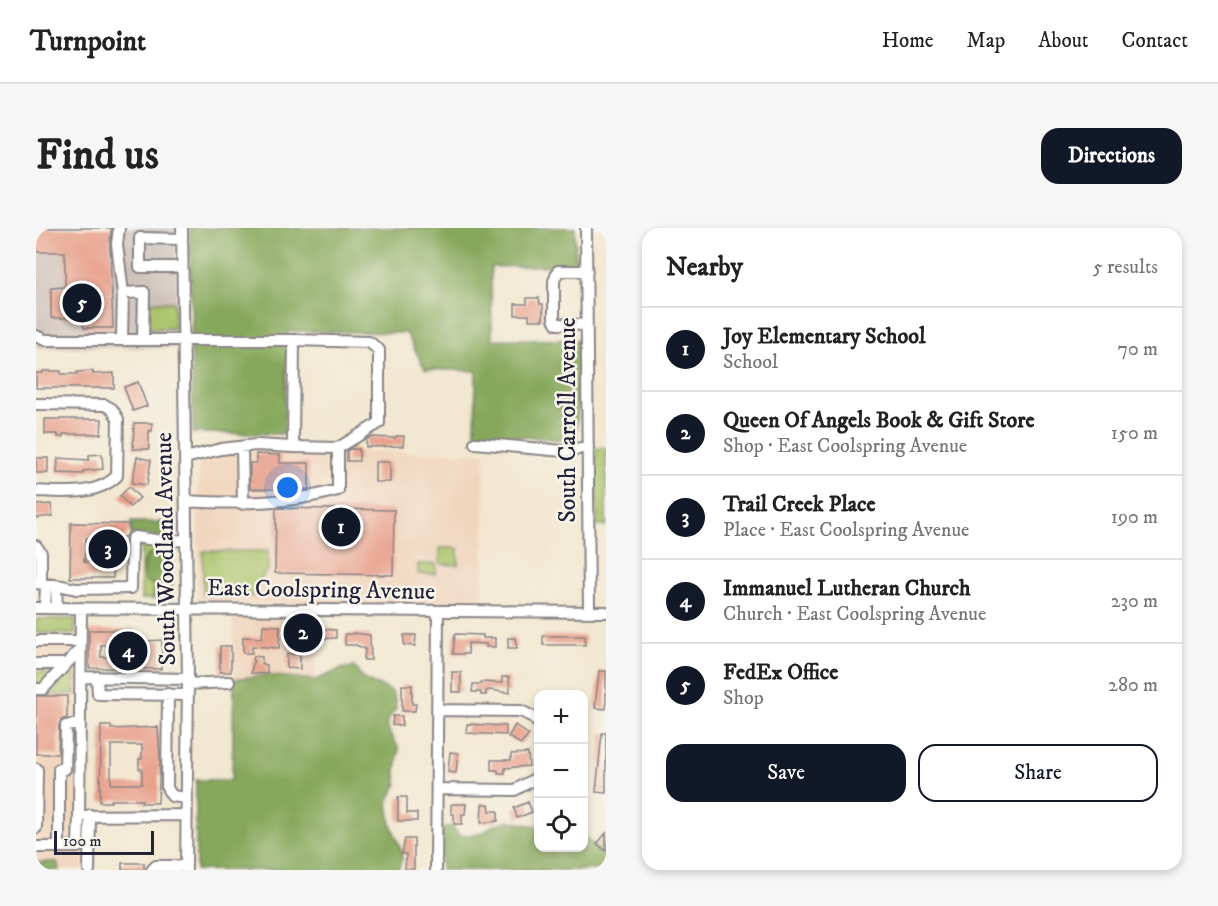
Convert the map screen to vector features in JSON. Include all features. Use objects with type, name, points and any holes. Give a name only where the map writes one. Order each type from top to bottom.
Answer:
[{"type":"street","points":[[119,228],[117,244],[123,293],[122,340]]},
{"type":"street","name":"South Carroll Avenue","points":[[586,228],[589,612]]},
{"type":"street","points":[[182,233],[140,238],[140,267],[182,267]]},
{"type":"street","name":"South Woodland Avenue","points":[[182,233],[188,609],[186,868]]},
{"type":"street","points":[[586,271],[558,271],[554,281],[555,323],[587,326]]},
{"type":"street","points":[[123,293],[144,292],[143,340]]},
{"type":"street","points":[[36,336],[45,340],[369,342],[378,350],[379,423],[338,448],[256,445],[221,449],[185,458]]},
{"type":"street","points":[[293,447],[294,340]]},
{"type":"street","points":[[36,404],[105,405],[112,409],[118,419],[117,476],[109,485],[69,492],[36,491]]},
{"type":"street","points":[[475,443],[563,451],[588,447]]},
{"type":"street","points":[[242,447],[243,504]]},
{"type":"street","points":[[186,501],[243,504],[255,501],[310,498],[338,490],[338,448]]},
{"type":"street","points":[[45,584],[76,589],[131,588],[132,539],[135,537],[162,541],[186,540]]},
{"type":"street","points":[[36,546],[41,553],[46,608]]},
{"type":"street","name":"East Coolspring Avenue","points":[[46,608],[606,612]]},
{"type":"street","points":[[81,608],[79,769],[89,870]]},
{"type":"street","points":[[436,870],[438,612]]},
{"type":"street","points":[[36,641],[80,645]]},
{"type":"street","points":[[36,689],[42,689],[66,664],[80,645]]},
{"type":"street","points":[[36,664],[66,664]]},
{"type":"street","points":[[80,677],[188,686],[229,682]]},
{"type":"street","points":[[97,677],[98,694],[168,694],[188,686]]},
{"type":"street","points":[[168,694],[166,788],[172,796],[186,798]]},
{"type":"street","points":[[438,710],[521,711],[534,718]]},
{"type":"street","points":[[59,848],[66,726],[79,724]]},
{"type":"street","points":[[36,828],[36,769],[79,769]]},
{"type":"street","points":[[437,789],[515,790],[534,780]]},
{"type":"street","points":[[84,815],[186,814]]},
{"type":"street","points":[[36,848],[78,847],[84,815]]},
{"type":"street","points":[[152,870],[156,866],[186,868]]},
{"type":"shaded area","points":[[36,228],[175,228],[178,348],[36,348]]},
{"type":"shaded area","points":[[199,450],[485,453],[483,604],[197,602]]},
{"type":"shaded area","points":[[233,614],[317,616],[315,680],[267,675],[234,679]]},
{"type":"shaded area","points":[[36,617],[84,617],[84,870],[36,870]]},
{"type":"green space","points":[[190,228],[575,228],[576,265],[491,267],[492,339],[582,340],[576,441],[475,433],[476,371],[425,369],[406,333],[288,331],[284,434],[193,433]]},
{"type":"green space","points":[[148,302],[174,302],[174,328],[148,328]]},
{"type":"green space","points":[[596,448],[606,448],[606,526],[597,526]]},
{"type":"green space","points":[[131,522],[172,522],[172,538],[131,534]]},
{"type":"green space","points":[[134,541],[167,544],[164,559],[148,555],[144,563],[145,581],[152,583],[154,588],[153,599],[141,599],[141,546],[134,545]]},
{"type":"green space","points":[[167,544],[172,544],[172,599],[153,599],[152,583],[145,581],[145,562],[152,553],[164,559]]},
{"type":"green space","points":[[440,548],[458,548],[458,565],[440,564]]},
{"type":"green space","points":[[203,551],[268,551],[268,571],[265,572],[253,596],[203,595]]},
{"type":"green space","points":[[418,564],[436,564],[436,574],[418,574]]},
{"type":"green space","points":[[36,619],[75,619],[75,634],[36,633]]},
{"type":"green space","points":[[75,660],[75,694],[47,694],[40,684],[36,684],[36,672],[64,672]]},
{"type":"green space","points":[[354,667],[365,680],[388,689],[394,695],[396,709],[391,714],[388,728],[399,748],[397,784],[388,802],[391,824],[401,850],[402,859],[398,870],[196,870],[196,780],[232,780],[234,679],[267,675],[315,680],[344,668]]},
{"type":"green space","points":[[507,821],[534,825],[534,852],[588,852],[588,840],[606,856],[606,870],[441,870],[441,828],[452,826],[460,836],[483,833],[490,827]]},
{"type":"green space","points":[[36,862],[57,862],[60,870],[36,870]]},
{"type":"building","points":[[36,228],[111,228],[113,328],[84,328],[81,318],[51,318],[51,288],[65,287],[65,252],[36,252]]},
{"type":"building","points":[[527,298],[539,298],[540,304],[543,304],[543,320],[529,320],[529,315],[515,315],[515,304],[527,304]]},
{"type":"building","points":[[43,371],[61,371],[61,374],[93,371],[93,374],[114,373],[114,388],[36,388],[36,373],[43,373]]},
{"type":"building","points":[[138,382],[147,406],[133,411],[124,387]]},
{"type":"building","points":[[45,419],[102,419],[101,434],[63,434],[63,437],[58,437],[58,434],[45,434]]},
{"type":"building","points":[[134,423],[152,423],[152,431],[149,431],[149,449],[133,449]]},
{"type":"building","points":[[404,436],[403,446],[366,447],[366,440],[371,437],[395,438]]},
{"type":"building","points":[[359,449],[359,461],[347,461],[347,451]]},
{"type":"building","points":[[102,454],[103,469],[83,471],[83,474],[57,473],[58,458],[89,460],[89,455]]},
{"type":"building","points":[[256,454],[280,455],[280,463],[309,463],[309,489],[250,489],[250,463],[256,463]]},
{"type":"building","points":[[137,457],[151,460],[147,485],[132,483]]},
{"type":"building","points":[[36,458],[48,458],[48,473],[36,473]]},
{"type":"building","points":[[375,462],[390,462],[390,482],[375,482]]},
{"type":"building","points":[[129,487],[140,498],[130,507],[120,496]]},
{"type":"building","points":[[51,504],[53,516],[36,518],[36,505]]},
{"type":"building","points":[[276,508],[394,510],[393,575],[275,573]]},
{"type":"building","points":[[71,523],[129,524],[129,532],[125,537],[116,537],[113,578],[70,578]],"holes":[[[86,538],[100,538],[98,562],[84,562]]]},
{"type":"building","points":[[263,625],[280,626],[279,648],[252,646],[252,653],[243,653],[243,637],[262,638]]},
{"type":"building","points":[[294,627],[336,630],[336,638],[294,640]]},
{"type":"building","points":[[89,630],[129,630],[129,642],[162,640],[161,669],[89,668]],"holes":[[[101,645],[115,645],[115,657],[101,657]]]},
{"type":"building","points":[[345,634],[370,635],[371,660],[364,660],[365,649],[356,645],[345,645]]},
{"type":"building","points":[[455,634],[495,638],[495,647],[468,643],[468,654],[453,654]]},
{"type":"building","points":[[404,635],[416,635],[415,646],[404,645]]},
{"type":"building","points":[[543,636],[585,636],[585,645],[543,645]]},
{"type":"building","points":[[508,638],[515,638],[517,648],[508,648]]},
{"type":"building","points":[[220,646],[231,646],[231,672],[220,672]]},
{"type":"building","points":[[287,654],[300,654],[300,669],[287,668]]},
{"type":"building","points":[[254,656],[262,657],[262,664],[267,665],[267,674],[251,673]]},
{"type":"building","points":[[599,671],[606,671],[606,709],[595,708]]},
{"type":"building","points":[[452,672],[461,672],[461,692],[452,692]]},
{"type":"building","points":[[502,677],[509,677],[510,693],[489,690],[486,691],[486,695],[481,695],[481,692],[472,692],[473,684],[502,683]]},
{"type":"building","points":[[402,685],[412,685],[412,704],[416,704],[415,711],[402,711]]},
{"type":"building","points":[[36,696],[67,696],[67,718],[61,720],[59,725],[58,754],[36,754]]},
{"type":"building","points":[[393,716],[402,716],[402,726],[392,725]]},
{"type":"building","points":[[467,724],[506,726],[506,735],[466,733]]},
{"type":"building","points":[[515,725],[529,735],[521,744],[508,737]]},
{"type":"building","points":[[101,726],[111,726],[111,729],[158,727],[160,758],[158,803],[141,803],[142,800],[100,802]],"holes":[[[111,745],[142,745],[142,759],[139,759],[142,784],[111,784]]]},
{"type":"building","points":[[602,733],[606,733],[606,793],[596,792]]},
{"type":"building","points":[[450,752],[458,753],[456,773],[448,772]]},
{"type":"building","points":[[528,753],[529,766],[505,768],[505,773],[491,770],[491,760],[511,760],[511,754]]},
{"type":"building","points":[[398,797],[407,797],[407,813],[417,813],[417,821],[398,821]]},
{"type":"building","points":[[528,802],[532,812],[517,818],[514,808]]},
{"type":"building","points":[[453,804],[466,804],[465,814],[462,814],[462,824],[454,824],[454,814],[451,814]]},
{"type":"building","points":[[482,804],[489,804],[490,811],[498,811],[498,821],[481,823]]},
{"type":"building","points":[[606,833],[606,851],[597,844]]},
{"type":"building","points":[[405,839],[414,839],[414,869],[405,869],[406,854],[402,854]]},
{"type":"building","points":[[122,863],[144,863],[144,870],[122,870]]},
{"type":"place","name":"FedEx Office","points":[[82,303]]},
{"type":"place","name":"Joy Elementary School","points":[[341,527]]},
{"type":"place","name":"Trail Creek Place","points":[[108,549]]},
{"type":"place","name":"Queen Of Angels Book & Gift Store","points":[[303,633]]},
{"type":"place","name":"Immanuel Lutheran Church","points":[[128,651]]}]
